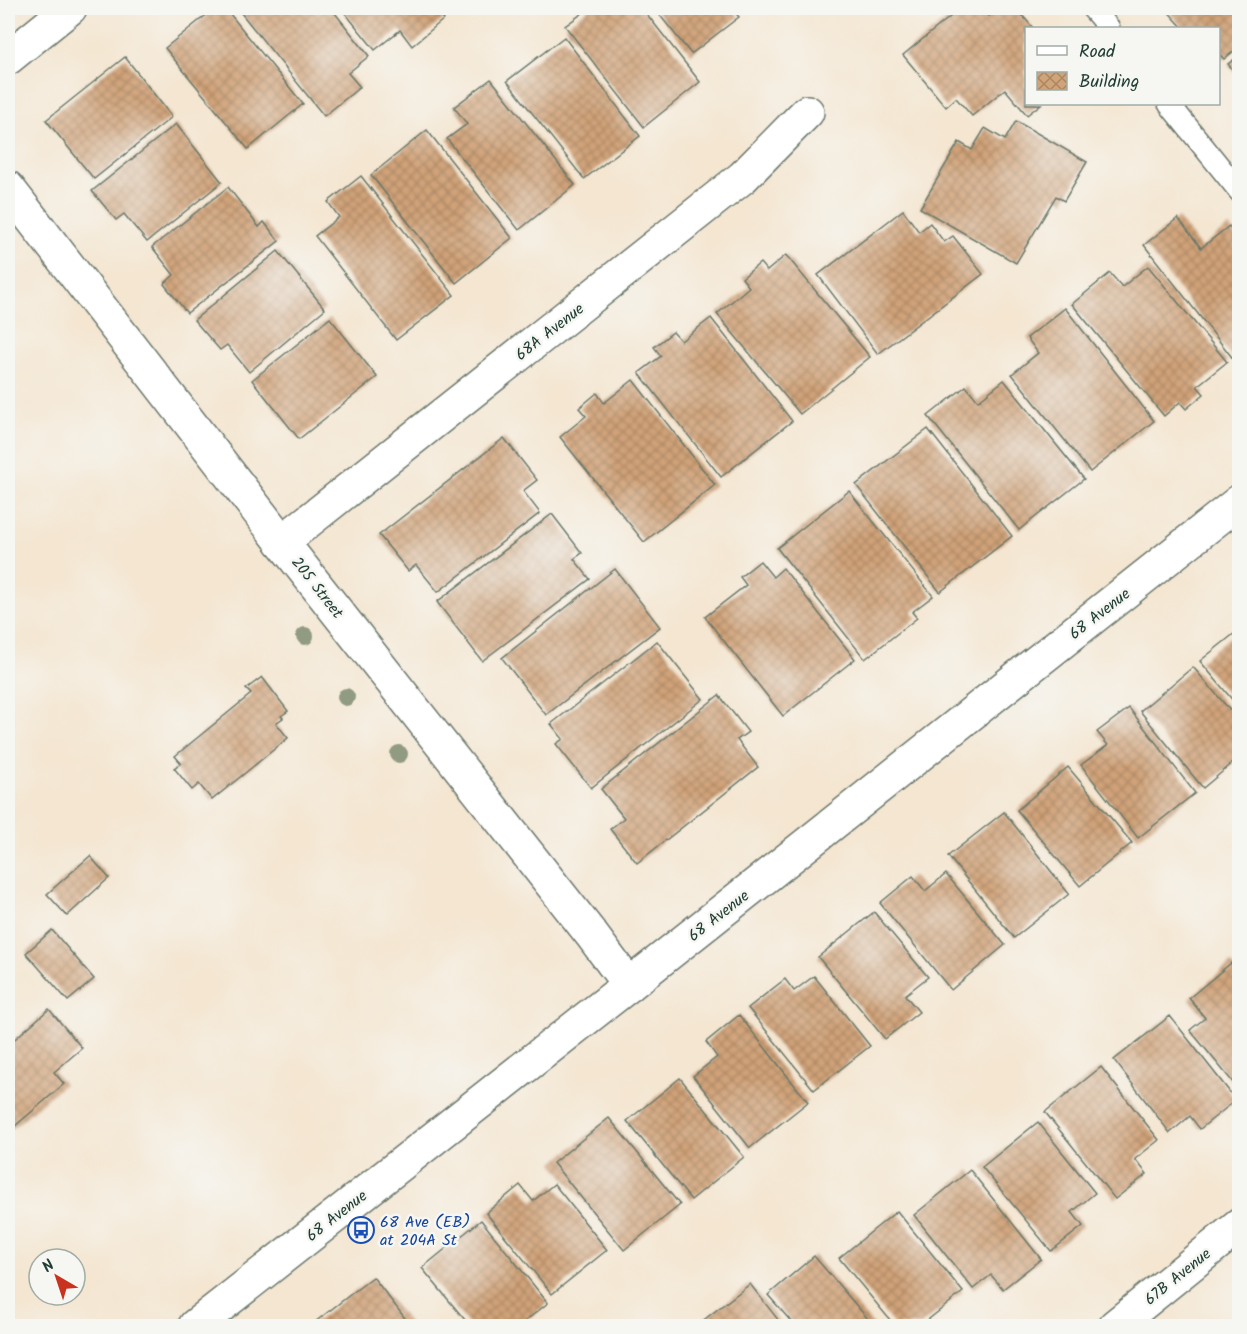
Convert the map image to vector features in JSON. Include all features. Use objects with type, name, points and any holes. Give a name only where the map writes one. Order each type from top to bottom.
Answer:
[{"type":"street","points":[[8,58],[70,8]]},
{"type":"street","name":"68A Avenue","points":[[282,542],[743,177],[807,111]]},
{"type":"street","name":"205 Street","points":[[8,188],[629,985]]},
{"type":"street","name":"68 Avenue","points":[[195,1326],[1239,501]]},
{"type":"street","name":"67B Avenue","points":[[1115,1326],[1239,1225]]},
{"type":"lane","points":[[1092,8],[1108,27]]},
{"type":"lane","points":[[1170,105],[1239,192]]},
{"type":"building","points":[[215,8],[225,8],[303,104],[248,149],[165,48]]},
{"type":"building","points":[[237,8],[331,8],[369,56],[348,73],[360,87],[324,116]]},
{"type":"building","points":[[341,8],[434,8],[444,19],[412,46],[400,30],[375,50]]},
{"type":"building","points":[[586,8],[642,8],[700,82],[644,127],[565,26],[588,9]]},
{"type":"building","points":[[654,8],[731,8],[739,17],[691,54]]},
{"type":"building","points":[[961,8],[982,8],[989,16],[1000,8],[1016,8],[1032,27],[1025,27],[1025,105],[1040,105],[1027,115],[1005,89],[972,116],[956,98],[946,107],[903,55]]},
{"type":"building","points":[[1165,8],[1240,8],[1240,46],[1224,59],[1220,55],[1220,27],[1182,27]]},
{"type":"building","points":[[564,37],[640,136],[584,179],[507,81]]},
{"type":"building","points":[[1240,55],[1240,79],[1228,64]]},
{"type":"building","points":[[125,57],[172,117],[94,179],[46,120]]},
{"type":"building","points":[[491,79],[575,185],[519,230],[447,139],[467,124],[454,107]]},
{"type":"building","points":[[1016,121],[1087,162],[1064,201],[1056,196],[1016,263],[920,208],[959,142],[972,150],[985,128],[1005,140]]},
{"type":"building","points":[[176,124],[222,182],[147,242],[124,214],[116,220],[92,191]]},
{"type":"building","points":[[427,130],[512,238],[456,283],[371,175]]},
{"type":"building","points":[[361,176],[454,295],[396,340],[315,236],[339,217],[328,202]]},
{"type":"building","points":[[228,187],[259,227],[264,222],[279,241],[187,313],[164,284],[174,275],[152,247]]},
{"type":"building","points":[[903,210],[919,232],[930,223],[944,242],[953,236],[983,274],[878,354],[818,275]]},
{"type":"building","points":[[1178,218],[1201,248],[1229,226],[1240,240],[1240,364],[1238,365],[1144,245]]},
{"type":"building","points":[[278,251],[325,309],[249,372],[227,345],[220,350],[194,320]]},
{"type":"building","points":[[786,255],[870,357],[800,414],[717,314],[749,287],[742,278],[760,263],[767,271]]},
{"type":"building","points":[[1148,266],[1227,362],[1197,386],[1204,394],[1186,409],[1180,402],[1164,416],[1072,304],[1110,273],[1122,287]]},
{"type":"building","points":[[1065,308],[1154,421],[1090,472],[1012,374],[1038,353],[1027,338]]},
{"type":"building","points":[[330,318],[377,377],[299,439],[252,380]]},
{"type":"building","points":[[711,318],[792,421],[721,477],[639,373],[661,356],[654,347],[673,332],[681,341]]},
{"type":"building","points":[[633,380],[715,485],[644,542],[560,437],[586,416],[579,408],[597,393],[604,403]]},
{"type":"building","points":[[1004,380],[1084,479],[1019,530],[928,416],[966,386],[978,401]]},
{"type":"building","points":[[928,429],[1012,536],[940,592],[856,485]]},
{"type":"building","points":[[504,438],[537,480],[523,491],[540,513],[438,592],[416,565],[408,571],[379,535]]},
{"type":"building","points":[[849,491],[933,596],[912,612],[917,618],[865,659],[777,548]]},
{"type":"building","points":[[552,514],[582,553],[574,559],[590,579],[482,661],[437,602]]},
{"type":"building","points":[[760,561],[773,577],[783,568],[855,659],[783,716],[705,617],[746,585],[740,577]]},
{"type":"building","points":[[615,569],[660,627],[546,715],[502,658]]},
{"type":"building","points":[[1240,629],[1240,709],[1200,661]]},
{"type":"building","points":[[657,641],[703,699],[591,788],[556,744],[563,739],[551,724]]},
{"type":"building","points":[[1193,667],[1240,722],[1240,757],[1203,788],[1140,711]]},
{"type":"building","points":[[262,677],[288,711],[276,723],[288,738],[212,800],[199,784],[192,790],[174,768],[181,763],[175,756],[251,694],[246,689]]},
{"type":"building","points":[[719,695],[748,732],[737,740],[758,767],[637,863],[610,829],[624,818],[601,789]]},
{"type":"building","points":[[1129,708],[1195,793],[1138,838],[1081,765],[1108,745],[1097,732]]},
{"type":"building","points":[[1068,767],[1132,843],[1080,886],[1017,810]]},
{"type":"building","points":[[1004,812],[1069,894],[1014,938],[948,856]]},
{"type":"building","points":[[90,856],[109,878],[67,916],[47,894]]},
{"type":"building","points":[[946,874],[1005,945],[951,990],[880,903],[913,876],[925,891]]},
{"type":"building","points":[[874,912],[928,977],[905,995],[919,1012],[885,1039],[818,957]]},
{"type":"building","points":[[52,930],[94,979],[68,1001],[26,953]]},
{"type":"building","points":[[1231,963],[1240,973],[1240,1091],[1190,1030],[1205,1018],[1189,998]]},
{"type":"building","points":[[814,976],[870,1046],[814,1090],[748,1008],[785,979],[794,991]]},
{"type":"building","points":[[49,1009],[82,1048],[54,1072],[64,1084],[8,1132],[8,1045]]},
{"type":"building","points":[[739,1015],[808,1102],[750,1148],[693,1076],[717,1057],[706,1042]]},
{"type":"building","points":[[1170,1016],[1236,1100],[1200,1129],[1190,1116],[1170,1133],[1114,1060]]},
{"type":"building","points":[[1101,1067],[1159,1140],[1135,1159],[1147,1174],[1115,1199],[1045,1112]]},
{"type":"building","points":[[680,1078],[744,1157],[691,1200],[627,1121]]},
{"type":"building","points":[[609,1118],[680,1205],[624,1250],[553,1163]]},
{"type":"building","points":[[1038,1122],[1095,1193],[1072,1212],[1083,1226],[1051,1251],[982,1167]]},
{"type":"building","points":[[970,1170],[1041,1259],[1003,1289],[991,1275],[973,1289],[914,1215]]},
{"type":"building","points":[[554,1184],[607,1250],[552,1294],[486,1213],[520,1185],[533,1201]]},
{"type":"building","points":[[897,1211],[963,1292],[920,1326],[895,1326],[839,1258]]},
{"type":"building","points":[[481,1220],[548,1303],[519,1326],[470,1326],[422,1268]]},
{"type":"building","points":[[814,1256],[874,1326],[795,1326],[768,1295]]},
{"type":"building","points":[[373,1277],[411,1326],[310,1326]]},
{"type":"building","points":[[750,1284],[783,1326],[696,1326]]},
{"type":"place","name":"68 Ave (EB) at 204A St","points":[[361,1230]]}]
